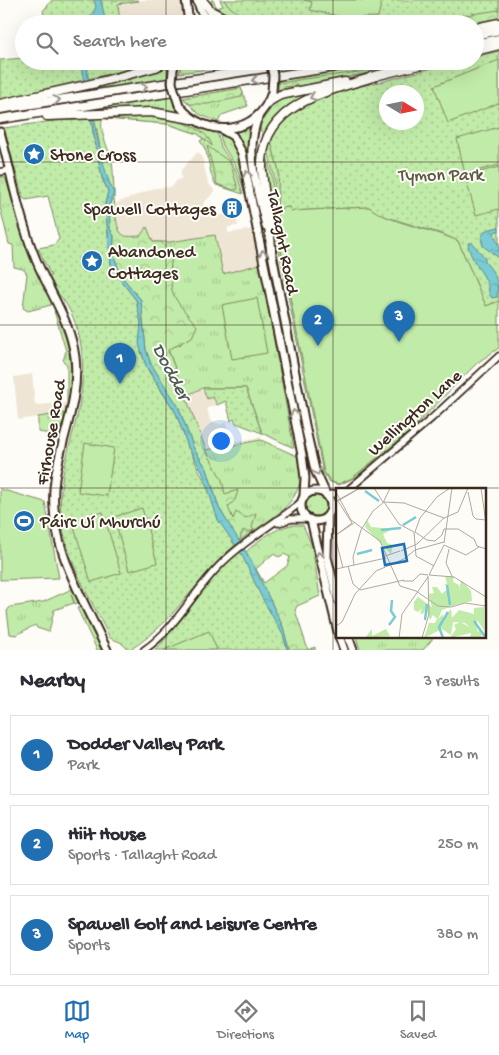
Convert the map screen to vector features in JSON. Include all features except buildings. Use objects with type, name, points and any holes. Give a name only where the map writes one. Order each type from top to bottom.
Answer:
[{"type":"highway","points":[[202,0],[211,11],[219,15]]},
{"type":"highway","points":[[484,30],[499,28]]},
{"type":"highway","points":[[484,42],[499,40]]},
{"type":"highway","points":[[484,49],[499,45]]},
{"type":"highway","points":[[0,104],[96,83],[145,70]]},
{"type":"highway","points":[[0,109],[252,70]]},
{"type":"highway","points":[[0,120],[82,109],[97,103],[314,70]]},
{"type":"highway","points":[[268,102],[288,93],[400,70]]},
{"type":"highway","points":[[271,250],[262,162],[267,139],[274,126],[293,106],[310,98],[376,76]]},
{"type":"highway","points":[[82,109],[99,113],[151,112],[189,116]]},
{"type":"main road","points":[[186,0],[187,15]]},
{"type":"main road","points":[[196,0],[204,15]]},
{"type":"main road","points":[[173,70],[172,83],[179,105],[189,116],[206,126],[221,129],[238,128],[260,115]]},
{"type":"main road","name":"Tallaght Road","points":[[272,70],[272,92],[254,128],[250,147],[306,430],[315,470],[326,494]]},
{"type":"main road","name":"Tallaght Road","points":[[221,129],[233,136],[242,152],[302,455],[305,478],[303,499]]},
{"type":"main road","name":"Firhouse Road","points":[[1,134],[30,245],[63,314],[73,347],[76,371],[74,397],[55,480],[54,515],[62,551],[107,650]]},
{"type":"main road","points":[[336,592],[327,557],[328,516],[332,508],[326,494],[312,491],[303,499],[301,510],[310,520],[336,624]]},
{"type":"main road","points":[[310,520],[320,521],[328,516]]},
{"type":"main road","points":[[340,638],[344,650]]},
{"type":"main road","points":[[349,638],[353,650]]},
{"type":"street","points":[[0,172],[10,170]]},
{"type":"street","name":"Wellington Lane","points":[[350,488],[427,423],[499,356]]},
{"type":"street","points":[[326,494],[336,493]]},
{"type":"street","points":[[144,650],[168,630],[200,587],[230,555],[276,523],[303,499]]},
{"type":"street","points":[[332,508],[336,503]]},
{"type":"street","points":[[276,523],[291,519],[310,520]]},
{"type":"street","points":[[102,639],[112,650]]},
{"type":"shaded area","points":[[142,0],[181,0],[182,15],[119,15],[118,4]]},
{"type":"shaded area","points":[[198,152],[202,157],[208,183],[215,191],[203,204],[205,216],[231,214],[232,219],[237,219],[238,226],[228,227],[228,233],[253,229],[260,264],[223,274],[170,242],[153,242],[146,227],[140,236],[125,236],[120,232],[116,222],[116,203],[155,188],[172,187],[177,180],[181,179],[181,170]]},
{"type":"shaded area","points":[[32,374],[35,405],[67,403],[65,413],[18,420],[14,377]]},
{"type":"shaded area","points":[[204,389],[207,395],[213,397],[217,405],[207,408],[210,420],[220,425],[226,422],[229,437],[225,438],[227,443],[261,437],[262,441],[206,450],[185,396]]},
{"type":"green space","points":[[52,0],[139,1],[118,4],[119,15],[44,15],[43,11]]},
{"type":"green space","points":[[211,0],[213,0],[217,8],[223,6],[220,0],[224,0],[232,9],[242,15],[224,15],[210,5],[212,4]]},
{"type":"green space","points":[[224,0],[499,0],[499,10],[465,15],[242,15],[232,9]]},
{"type":"green space","points":[[304,0],[382,0],[378,15],[333,15],[310,10],[312,2]]},
{"type":"green space","points":[[499,1],[499,20],[484,22],[484,15],[442,15]]},
{"type":"green space","name":"Tymon Park","points":[[499,51],[499,301],[486,306],[458,241],[442,234],[380,215],[369,207],[291,211],[289,207],[277,209],[279,171],[271,142],[277,128],[287,116],[301,106],[353,88],[425,70],[484,70],[484,55]]},
{"type":"green space","points":[[15,59],[15,70],[125,70],[0,100],[0,60]]},
{"type":"green space","points":[[499,60],[499,103],[448,123],[434,86],[474,70],[484,70],[484,66]]},
{"type":"green space","points":[[170,70],[168,79],[94,89],[93,86],[144,75]]},
{"type":"green space","points":[[180,70],[202,70],[179,73]]},
{"type":"green space","points":[[346,70],[382,70],[275,93],[277,81]]},
{"type":"green space","points":[[382,70],[315,84],[284,87],[279,90],[278,88],[279,81],[283,83]]},
{"type":"green space","points":[[327,87],[292,105],[264,136],[264,140],[259,125],[278,99]]},
{"type":"green space","points":[[241,88],[248,106],[222,115],[218,122],[199,114],[183,98]]},
{"type":"green space","points":[[241,88],[243,93],[241,97],[208,104],[190,104],[183,98]]},
{"type":"green space","points":[[171,97],[181,113],[158,109],[98,110],[98,108]]},
{"type":"green space","points":[[142,113],[192,123],[217,132],[221,147],[235,168],[243,194],[216,185],[211,174],[206,151],[200,141],[203,139],[198,134],[168,124],[107,119]]},
{"type":"green space","points":[[105,115],[102,120],[102,132],[112,162],[113,169],[115,212],[119,229],[122,234],[130,237],[140,236],[147,227],[153,242],[161,242],[172,255],[170,272],[173,279],[172,291],[197,326],[192,337],[168,350],[206,450],[222,480],[225,494],[238,490],[235,500],[228,507],[233,519],[236,512],[246,518],[256,513],[252,528],[254,530],[247,532],[243,530],[239,542],[219,508],[207,469],[194,449],[178,406],[151,364],[146,350],[141,300],[122,277],[113,254],[114,236],[110,229],[109,206],[114,193],[105,174],[94,116]]},
{"type":"green space","points":[[82,116],[90,116],[102,178],[108,191],[105,204],[111,264],[118,277],[136,300],[141,323],[141,352],[149,372],[176,413],[188,447],[235,545],[209,571],[159,628],[129,650],[120,642],[110,638],[80,579],[63,531],[60,504],[62,483],[82,386],[83,370],[80,338],[69,309],[41,273],[51,276],[38,248],[54,245],[59,239],[48,196],[26,200],[23,198],[4,128],[53,121],[77,120]]},
{"type":"green space","points":[[150,116],[167,118],[195,128],[209,139],[212,146],[198,134],[168,124],[107,119]]},
{"type":"green space","points":[[252,124],[249,151],[313,469],[308,470],[246,152],[239,138],[232,132]]},
{"type":"green space","points":[[499,127],[499,165],[465,174],[457,139]]},
{"type":"green space","points":[[220,135],[227,138],[237,149],[242,165],[246,189],[245,194],[237,168],[223,146]]},
{"type":"green space","points":[[272,137],[271,142],[279,171],[277,209],[280,245],[302,359],[385,451],[356,477],[339,485],[330,482],[323,473],[276,235],[274,176],[268,150]]},
{"type":"green space","points":[[207,146],[230,162],[238,189],[233,190],[217,184]]},
{"type":"green space","points":[[267,156],[272,176],[274,236],[318,468],[274,247],[267,183]]},
{"type":"green space","points":[[499,167],[499,209],[476,215],[465,176]]},
{"type":"green space","points":[[0,177],[4,177],[6,180],[28,251],[45,287],[43,289],[53,301],[51,305],[28,311],[23,308],[27,274],[23,269],[14,267],[13,245],[9,244],[0,207]]},
{"type":"green space","points":[[289,207],[291,211],[369,207],[399,222],[458,241],[486,306],[499,301],[499,348],[477,363],[408,433],[352,478],[339,484],[331,482],[324,472],[280,245],[277,209]]},
{"type":"green space","points":[[215,235],[223,274],[260,264],[294,448],[262,433],[246,388],[203,388],[185,396],[168,349],[181,344],[171,295],[153,242],[170,242]]},
{"type":"green space","points":[[257,298],[267,353],[232,359],[222,305]]},
{"type":"green space","points":[[54,311],[59,317],[67,341],[71,369],[70,396],[63,423],[57,435],[38,432],[38,417],[65,413],[67,403],[67,364],[63,361],[66,351]]},
{"type":"green space","points":[[203,388],[246,388],[262,433],[236,423],[234,419],[231,421],[226,401],[217,405],[213,397],[207,399]]},
{"type":"green space","points":[[261,440],[297,456],[300,472],[299,485],[294,497],[285,507],[239,541],[206,450]]},
{"type":"green space","points":[[85,443],[114,448],[107,496],[78,492]]},
{"type":"green space","name":"Páirc Uí Mhurchú","points":[[0,489],[45,502],[59,578],[0,580]]},
{"type":"green space","points":[[317,494],[326,497],[329,506],[326,515],[317,518],[308,515],[305,506],[308,497]]},
{"type":"green space","points":[[142,508],[157,563],[129,571],[114,517]]},
{"type":"green space","points":[[103,512],[121,573],[91,582],[72,521]]},
{"type":"green space","points":[[291,525],[303,525],[312,546],[320,596],[297,606],[295,610],[308,650],[289,650],[283,627],[246,552],[278,529]],"holes":[[[273,554],[279,557],[284,554],[290,557],[287,566],[264,583],[256,569]]]},
{"type":"green space","points":[[244,549],[270,601],[289,650],[155,650],[220,568]]},
{"type":"green space","points":[[72,589],[80,602],[75,604],[71,594],[74,603],[54,610],[49,632],[37,628],[35,625],[16,635],[10,634],[7,611],[10,607],[43,602]]},
{"type":"green space","points":[[83,607],[104,650],[97,650],[77,608]]},
{"type":"green space","points":[[209,631],[217,650],[164,650]]},
{"type":"green space","points":[[357,638],[433,638],[423,650],[360,650]]},
{"type":"water","points":[[94,0],[101,0],[104,15],[92,15],[96,7]]},
{"type":"water","points":[[82,70],[88,70],[95,128],[104,167],[114,193],[109,205],[110,229],[114,236],[113,254],[122,277],[141,300],[146,350],[151,364],[178,406],[194,449],[207,469],[219,508],[251,560],[283,627],[289,650],[287,650],[283,635],[261,596],[242,555],[218,520],[202,471],[188,447],[176,413],[146,366],[139,344],[141,323],[136,300],[118,277],[111,264],[105,204],[108,191],[102,178]]},
{"type":"water","points":[[499,227],[499,231],[496,231],[494,234],[499,246],[499,258],[483,246],[481,238],[486,230]]},
{"type":"water","points":[[468,243],[472,243],[485,258],[485,262],[494,273],[497,281],[497,297],[492,298],[490,296],[485,278],[473,259]]},
{"type":"place","name":"Stone Cross","points":[[34,154]]},
{"type":"place","name":"Spawell Cottages","points":[[232,208]]},
{"type":"place","name":"Abandoned Cottages","points":[[92,261]]},
{"type":"place","name":"Spawell Golf and Leisure Centre","points":[[399,342]]},
{"type":"place","name":"Hiit House","points":[[318,346]]},
{"type":"place","name":"Dodder Valley Park","points":[[120,384]]},
{"type":"place","name":"Páirc Uí Mhurchú","points":[[24,521]]},
{"type":"water label","name":"Dodder","points":[[173,371]]}]
